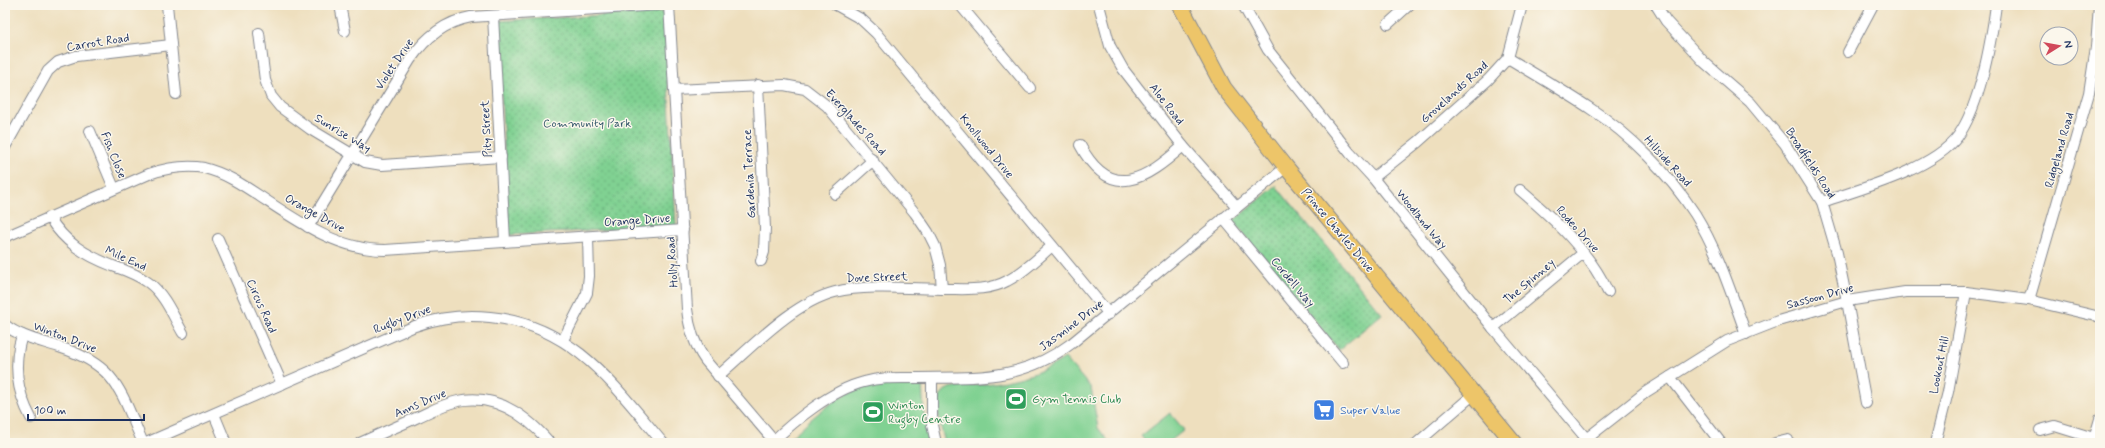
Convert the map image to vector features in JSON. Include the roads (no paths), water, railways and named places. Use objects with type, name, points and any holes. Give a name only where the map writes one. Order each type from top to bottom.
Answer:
[{"type":"highway","name":"Prince Charles Drive","points":[[1182,6],[1224,88],[1286,168],[1514,443]]},
{"type":"street","points":[[167,5],[176,94]]},
{"type":"street","points":[[340,5],[345,31]]},
{"type":"street","name":"Violet Drive","points":[[308,227],[410,60],[426,40],[444,26],[456,21],[493,16],[660,5]]},
{"type":"street","name":"Holly Road","points":[[669,5],[688,309],[691,331],[701,354],[772,442]]},
{"type":"street","name":"Knollwood Drive","points":[[836,5],[861,19],[876,33],[1109,314]]},
{"type":"street","points":[[960,5],[1030,88]]},
{"type":"street","name":"Aloe Road","points":[[1099,5],[1106,34],[1116,57],[1183,146],[1236,208]]},
{"type":"street","name":"Woodland Way","points":[[1243,5],[1268,50],[1350,153],[1586,441]]},
{"type":"street","points":[[1388,24],[1408,5]]},
{"type":"street","name":"Grovelands Road","points":[[1372,178],[1418,142],[1488,80],[1508,58],[1522,5]]},
{"type":"street","name":"Broadfields Road","points":[[1656,5],[1666,21],[1699,56],[1755,108],[1785,144],[1822,202],[1837,253],[1866,403]]},
{"type":"street","points":[[1848,52],[1874,5]]},
{"type":"street","points":[[1822,202],[1880,183],[1920,165],[1957,136],[1969,116],[1978,90],[1996,5]]},
{"type":"street","name":"Ridgeland Road","points":[[2029,300],[2089,93],[2096,47],[2099,5]]},
{"type":"street","name":"Pity Street","points":[[493,16],[505,241]]},
{"type":"street","name":"Sunrise Way","points":[[259,33],[265,80],[275,102],[285,112],[310,129],[365,162],[376,165],[500,157]]},
{"type":"street","name":"Carrot Road","points":[[5,147],[48,71],[58,62],[76,56],[171,44]]},
{"type":"street","name":"Hillside Road","points":[[1508,58],[1592,109],[1626,135],[1664,173],[1695,214],[1716,253],[1746,334]]},
{"type":"street","name":"Everglades Road","points":[[674,90],[790,85],[809,92],[833,112],[928,232],[938,255],[942,289]]},
{"type":"street","name":"Gardenia Terrace","points":[[758,86],[765,228],[764,252],[761,261]]},
{"type":"street","name":"Fish Close","points":[[90,131],[114,188]]},
{"type":"street","points":[[1080,145],[1095,167],[1107,175],[1126,180],[1142,177],[1156,169],[1183,146]]},
{"type":"street","points":[[835,194],[872,160]]},
{"type":"street","name":"Orange Drive","points":[[5,237],[114,188],[166,169],[187,167],[204,168],[236,181],[308,227],[343,244],[375,250],[683,230]]},
{"type":"street","name":"Jasmine Drive","points":[[772,442],[827,399],[854,385],[881,379],[995,376],[1027,369],[1061,351],[1109,314],[1223,218],[1286,168]]},
{"type":"street","name":"Rodeo Drive","points":[[1520,190],[1550,216],[1570,237],[1582,254],[1599,273],[1608,292]]},
{"type":"street","name":"Mile End","points":[[49,217],[60,234],[75,248],[94,258],[137,276],[153,286],[165,302],[183,333]]},
{"type":"street","name":"Cordell Way","points":[[1223,218],[1343,363]]},
{"type":"street","points":[[563,340],[587,293],[589,276],[588,236]]},
{"type":"street","name":"Circus Road","points":[[218,239],[282,384]]},
{"type":"street","name":"Dove Street","points":[[718,376],[790,316],[819,298],[836,292],[858,289],[976,289],[1001,284],[1016,275],[1052,246]]},
{"type":"street","name":"The Spinney","points":[[1493,328],[1582,254]]},
{"type":"street","name":"Sassoon Drive","points":[[1586,441],[1646,392],[1727,341],[1778,321],[1847,301],[1906,292],[1966,292],[2029,300],[2100,317]]},
{"type":"street","name":"Lookout Hill","points":[[1935,443],[1948,392],[1966,292]]},
{"type":"street","name":"Rugby Drive","points":[[146,443],[415,326],[444,317],[480,316],[515,320],[538,328],[563,340],[601,370],[663,443]]},
{"type":"street","name":"Winton Drive","points":[[5,325],[22,335],[79,354],[104,369],[117,387],[143,443]]},
{"type":"street","points":[[22,335],[17,353],[16,370],[22,398],[31,418]]},
{"type":"street","points":[[1670,377],[1721,443]]},
{"type":"street","points":[[932,378],[932,425],[936,443]]},
{"type":"street","points":[[1417,443],[1474,394]]},
{"type":"street","name":"Anns Drive","points":[[360,443],[447,404],[469,400],[493,402],[511,408],[527,419],[550,443]]},
{"type":"street","points":[[214,414],[226,443]]},
{"type":"street","points":[[2040,430],[2055,426],[2096,441],[2100,418]]},
{"type":"street","points":[[1775,443],[1788,440]]},
{"type":"place","name":"Gym Tennis Club","points":[[1016,399]]},
{"type":"place","name":"Super Value","points":[[1324,410]]},
{"type":"place","name":"Winton Rugby Centre","points":[[873,412]]},
{"type":"park label","name":"Community Park","points":[[587,123]]}]
